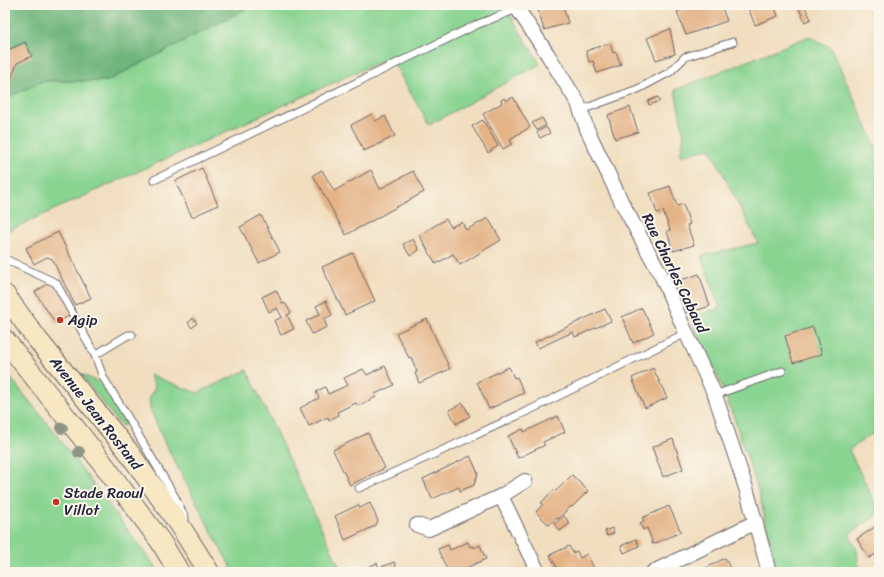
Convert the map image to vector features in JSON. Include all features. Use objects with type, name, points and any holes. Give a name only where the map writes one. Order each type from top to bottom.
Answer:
[{"type":"main road","name":"Avenue Jean Rostand","points":[[5,295],[38,340],[128,451],[209,571]]},
{"type":"main road","name":"Avenue Jean Rostand","points":[[5,340],[101,461],[161,542],[179,572]]},
{"type":"street","name":"Rue Charles Cabaud","points":[[516,7],[578,103],[587,129],[621,201],[662,277],[715,395],[746,488],[769,572]]},
{"type":"street","points":[[417,525],[429,529],[501,496],[525,481]]},
{"type":"street","points":[[501,496],[538,572]]},
{"type":"street","points":[[653,572],[756,522]]},
{"type":"lane","points":[[154,180],[516,7]]},
{"type":"lane","points":[[581,110],[638,89],[670,72],[685,58],[733,42]]},
{"type":"lane","points":[[5,259],[56,283],[95,355],[103,377],[175,497],[209,571]]},
{"type":"lane","points":[[359,488],[536,407],[686,333]]},
{"type":"lane","points":[[95,355],[128,335],[132,335]]},
{"type":"lane","points":[[715,395],[782,371]]},
{"type":"green space","points":[[5,5],[253,5],[107,81],[42,81],[5,99]]},
{"type":"green space","points":[[253,5],[504,5],[540,64],[429,125],[390,57],[5,232],[5,99],[42,81],[107,81]]},
{"type":"green space","points":[[810,36],[831,48],[879,154],[879,431],[870,435],[849,450],[879,511],[879,514],[849,534],[857,550],[859,572],[777,572],[759,493],[735,421],[721,384],[694,326],[694,316],[720,308],[701,256],[758,243],[710,148],[680,156],[684,136],[675,90]]},
{"type":"green space","points":[[247,370],[341,570],[337,572],[234,572],[165,443],[150,409],[149,397],[155,388],[150,375],[197,393]]},
{"type":"green space","name":"Stade Raoul Villot","points":[[5,371],[55,433],[159,572],[5,572]]},
{"type":"green space","points":[[80,373],[99,383],[108,392],[126,424],[121,426]]},
{"type":"building","points":[[554,5],[563,5],[568,23],[544,30],[538,10]]},
{"type":"building","points":[[696,5],[721,5],[727,21],[686,35],[677,12]]},
{"type":"building","points":[[747,5],[774,5],[778,16],[755,25]]},
{"type":"building","points":[[873,5],[879,5],[879,19]]},
{"type":"building","points":[[805,7],[811,19],[805,22],[799,9]]},
{"type":"building","points":[[670,29],[675,54],[656,60],[647,38]]},
{"type":"building","points":[[25,42],[32,56],[17,63],[10,83],[5,81],[5,51]]},
{"type":"building","points":[[610,43],[613,53],[616,52],[621,65],[597,73],[593,61],[589,62],[586,51]]},
{"type":"building","points":[[513,97],[530,127],[510,139],[512,144],[503,149],[483,114],[502,103],[501,100],[504,98],[506,101]]},
{"type":"building","points":[[658,97],[660,101],[649,105],[648,101]]},
{"type":"building","points":[[630,107],[638,132],[615,139],[608,115]]},
{"type":"building","points":[[372,114],[375,121],[385,116],[395,136],[364,151],[351,125]]},
{"type":"building","points":[[542,118],[546,125],[537,130],[532,123]]},
{"type":"building","points":[[483,120],[498,146],[488,153],[472,126]]},
{"type":"building","points":[[546,127],[550,133],[540,138],[537,132]]},
{"type":"building","points":[[202,168],[218,205],[192,217],[175,181]]},
{"type":"building","points":[[322,170],[334,191],[371,170],[380,189],[413,171],[424,192],[346,235],[313,175]]},
{"type":"building","points":[[670,186],[677,206],[683,204],[690,224],[687,225],[694,245],[673,251],[667,231],[670,230],[663,211],[657,213],[650,193]]},
{"type":"building","points":[[261,215],[280,252],[259,263],[240,227]]},
{"type":"building","points":[[488,218],[501,240],[460,265],[453,254],[436,264],[419,235],[446,219],[451,227],[462,222],[466,230]]},
{"type":"building","points":[[58,232],[91,298],[75,305],[52,259],[47,257],[34,264],[26,248]]},
{"type":"building","points":[[413,239],[419,250],[410,256],[403,244]]},
{"type":"building","points":[[353,253],[375,301],[345,315],[322,267]]},
{"type":"building","points":[[699,274],[710,306],[689,313],[678,281]]},
{"type":"building","points":[[55,279],[76,311],[56,324],[35,292]]},
{"type":"building","points":[[276,290],[283,304],[285,303],[291,313],[287,315],[294,329],[281,335],[274,321],[282,317],[277,308],[269,312],[262,297]]},
{"type":"building","points":[[326,301],[332,315],[324,319],[327,327],[312,334],[306,321],[320,314],[316,306]]},
{"type":"building","points":[[642,308],[654,333],[633,343],[622,317]]},
{"type":"building","points":[[605,309],[611,321],[575,337],[573,332],[538,348],[535,342]]},
{"type":"building","points":[[193,318],[197,323],[192,328],[188,323]]},
{"type":"building","points":[[427,319],[450,369],[419,383],[415,373],[417,372],[411,357],[409,358],[396,333]]},
{"type":"building","points":[[813,327],[822,354],[793,363],[785,336]]},
{"type":"building","points":[[385,366],[394,385],[375,394],[376,397],[358,406],[356,403],[337,412],[339,415],[329,420],[328,417],[309,426],[300,408],[319,398],[316,392],[325,387],[328,394],[348,385],[344,378],[363,369],[367,375]]},
{"type":"building","points":[[509,367],[514,378],[517,377],[524,393],[489,409],[477,382]]},
{"type":"building","points":[[653,368],[667,398],[645,408],[632,378]]},
{"type":"building","points":[[463,403],[470,416],[456,424],[449,410]]},
{"type":"building","points":[[558,416],[565,432],[543,442],[545,445],[518,458],[508,436],[523,429],[524,432]]},
{"type":"building","points":[[368,433],[385,468],[350,485],[333,450]]},
{"type":"building","points":[[673,439],[683,469],[663,477],[652,447]]},
{"type":"building","points":[[470,456],[478,473],[474,485],[460,491],[459,487],[432,499],[423,479]]},
{"type":"building","points":[[572,475],[588,491],[572,507],[571,506],[558,519],[557,518],[549,525],[536,512],[543,504],[541,503],[554,489],[556,491]]},
{"type":"building","points":[[370,503],[378,521],[375,526],[345,540],[335,516],[358,505],[360,508]]},
{"type":"building","points":[[669,506],[681,532],[652,544],[647,528],[643,530],[640,523],[644,521],[642,518]]},
{"type":"building","points":[[564,516],[570,523],[560,531],[554,524]]},
{"type":"building","points":[[879,524],[879,552],[869,558],[857,539]]},
{"type":"building","points":[[612,528],[614,533],[607,536],[605,531]]},
{"type":"building","points":[[636,539],[639,546],[624,553],[621,546]]},
{"type":"building","points":[[468,542],[470,547],[473,546],[474,548],[480,545],[486,559],[459,571],[458,569],[448,572],[438,549],[448,545],[450,550]]},
{"type":"building","points":[[569,546],[573,553],[577,551],[580,558],[587,554],[596,572],[565,572],[563,569],[559,572],[550,555]]},
{"type":"building","points":[[725,558],[732,572],[698,572]]},
{"type":"building","points":[[394,562],[398,572],[362,572],[361,570],[377,563],[379,568]]},
{"type":"place","name":"Agip","points":[[60,320]]},
{"type":"place","name":"Stade Raoul Villot","points":[[56,502]]}]
